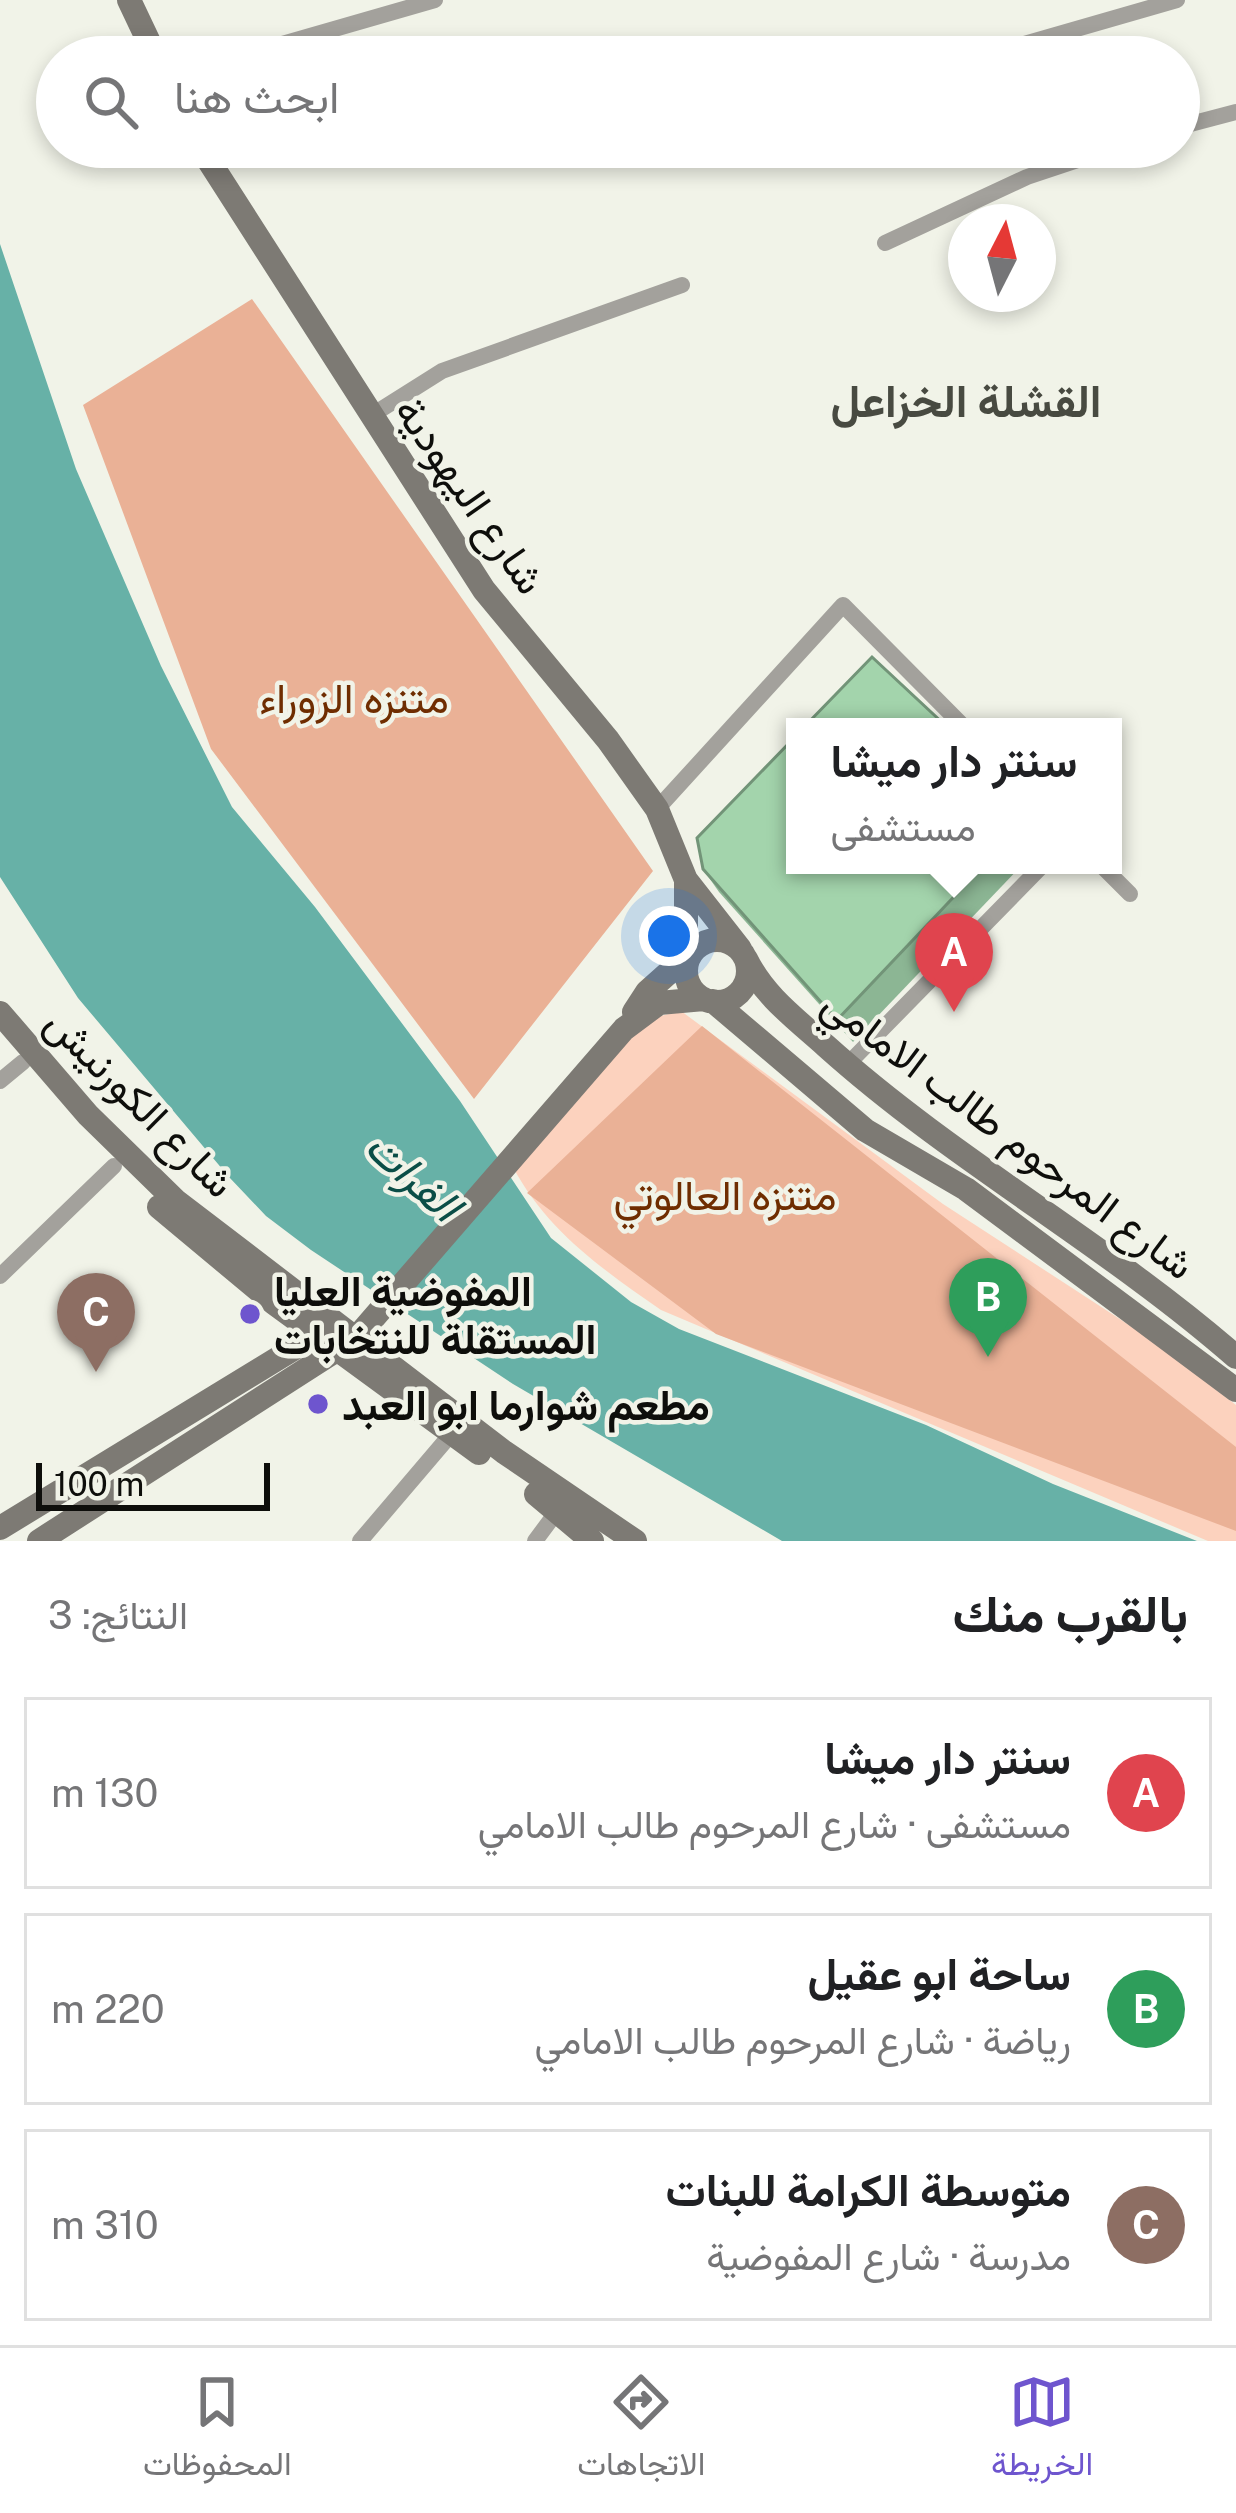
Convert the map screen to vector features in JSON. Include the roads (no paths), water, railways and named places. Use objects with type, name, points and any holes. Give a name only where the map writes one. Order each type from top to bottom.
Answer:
[{"type":"main road","points":[[129,0],[146,36]]},
{"type":"main road","name":"شارع اليهودية","points":[[213,168],[484,590],[608,740],[657,809],[686,880]]},
{"type":"main road","points":[[686,880],[690,986],[709,1000]]},
{"type":"main road","name":"شارع المرحوم طالب الامامي","points":[[686,880],[765,990],[847,1065],[1236,1357]]},
{"type":"main road","points":[[45,1540],[378,1308],[616,1037],[647,992],[713,940],[743,954],[742,990],[709,1000],[658,1003],[616,1037]]},
{"type":"main road","name":"شارع المرحوم طالب الامامي","points":[[709,1000],[865,1130],[965,1189],[1233,1386]]},
{"type":"main road","name":"شارع الكورنيش","points":[[0,1013],[137,1166],[452,1433],[593,1536],[635,1541]]},
{"type":"main road","name":"شارع الكورنيش","points":[[0,1033],[114,1166],[206,1248],[338,1336],[593,1536]]},
{"type":"main road","points":[[4,1520],[338,1336]]},
{"type":"street","points":[[311,36],[436,0]]},
{"type":"street","points":[[1052,36],[1177,0]]},
{"type":"street","points":[[1200,122],[1236,112]]},
{"type":"street","points":[[885,243],[1054,168]]},
{"type":"street","points":[[369,417],[442,371],[682,285]]},
{"type":"street","points":[[657,809],[843,605],[955,718]]},
{"type":"street","points":[[847,1065],[1034,874]]},
{"type":"street","points":[[1111,874],[1130,894]]},
{"type":"street","points":[[0,1081],[23,1061]]},
{"type":"street","points":[[0,1276],[114,1166]]},
{"type":"street","points":[[360,1541],[452,1433]]},
{"type":"street","points":[[535,1541],[558,1510]]},
{"type":"water","name":"الفرات","points":[[0,244],[76,469],[161,666],[232,807],[315,907],[460,1101],[551,1238],[631,1302],[679,1329],[926,1425],[1053,1484],[1197,1541],[782,1541],[513,1384],[311,1250],[266,1216],[229,1177],[78,998],[0,877]]},
{"type":"place","name":"سنتر دار ميشا","points":[[954,1012]]},
{"type":"place","name":"المفوضية العليا المستقلة للنتخابات","points":[[250,1314]]},
{"type":"place","name":"ساحة ابو عقيل","points":[[988,1357]]},
{"type":"place","name":"متوسطة الكرامة للبنات","points":[[96,1372]]},
{"type":"place","name":"مطعم شوارما ابو العبد","points":[[318,1404]]},
{"type":"district","name":"القشلة الخزاعل","points":[[966,400]]},
{"type":"park label","name":"متنزه الزوراء","points":[[354,697]]},
{"type":"park label","name":"متنزه العالوتي","points":[[725,1194]]}]
